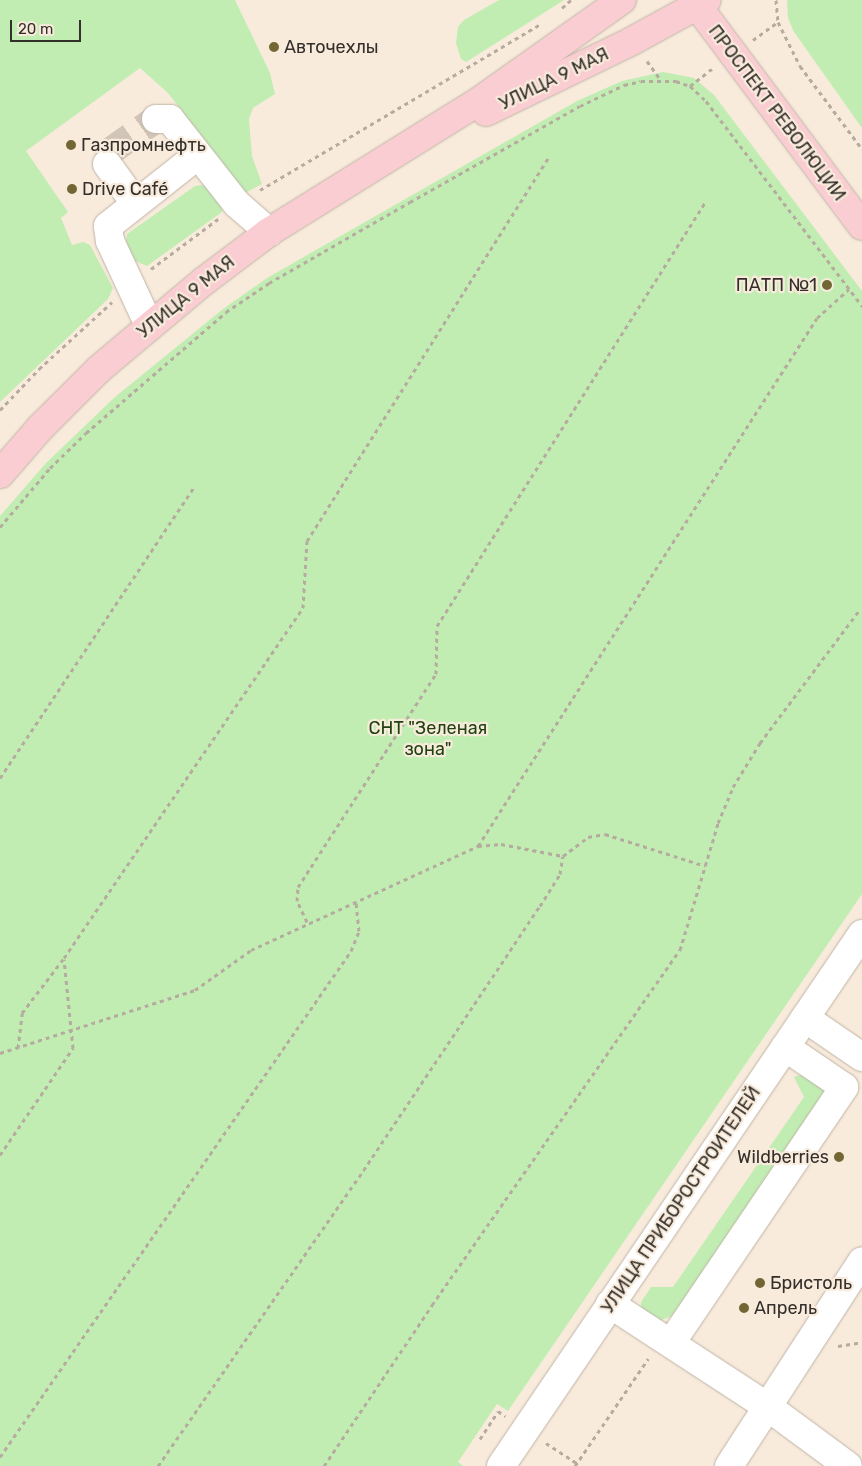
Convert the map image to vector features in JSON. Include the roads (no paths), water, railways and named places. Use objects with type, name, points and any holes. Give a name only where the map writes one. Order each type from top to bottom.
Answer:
[{"type":"main road","name":"УЛИЦА 9 МАЯ","points":[[0,474],[40,428],[149,325],[269,232],[399,154],[622,0]]},
{"type":"main road","name":"УЛИЦА 9 МАЯ","points":[[399,154],[632,42],[699,2]]},
{"type":"main road","name":"ПРОСПЕКТ РЕВОЛЮЦИИ","points":[[699,2],[862,226]]},
{"type":"street","points":[[156,119],[170,119],[197,156],[237,204],[269,232]]},
{"type":"street","points":[[149,325],[108,229],[110,223],[197,156]]},
{"type":"street","points":[[107,164],[135,203]]},
{"type":"street","name":"УЛИЦА ПРИБОРОСТРОИТЕЛЕЙ","points":[[501,1466],[862,934]]},
{"type":"street","points":[[805,1018],[862,1056]]},
{"type":"street","points":[[667,1340],[844,1087],[785,1047]]},
{"type":"street","points":[[729,1466],[862,1261]]},
{"type":"street","points":[[610,1304],[768,1406],[848,1466]]},
{"type":"tunnel","points":[[107,164],[105,159],[108,153],[156,119]]},
{"type":"place","name":"Авточехлы","points":[[274,47]]},
{"type":"place","name":"Газпромнефть","points":[[71,145]]},
{"type":"place","name":"Drive Café","points":[[72,189]]},
{"type":"place","name":"ПАТП №1","points":[[827,285]]},
{"type":"place","name":"Wildberries","points":[[839,1157]]},
{"type":"place","name":"Бристоль","points":[[760,1283]]},
{"type":"place","name":"Апрель","points":[[744,1308]]},
{"type":"park label","name":"СНТ \"Зеленая зона\"","points":[[428,740]]}]
